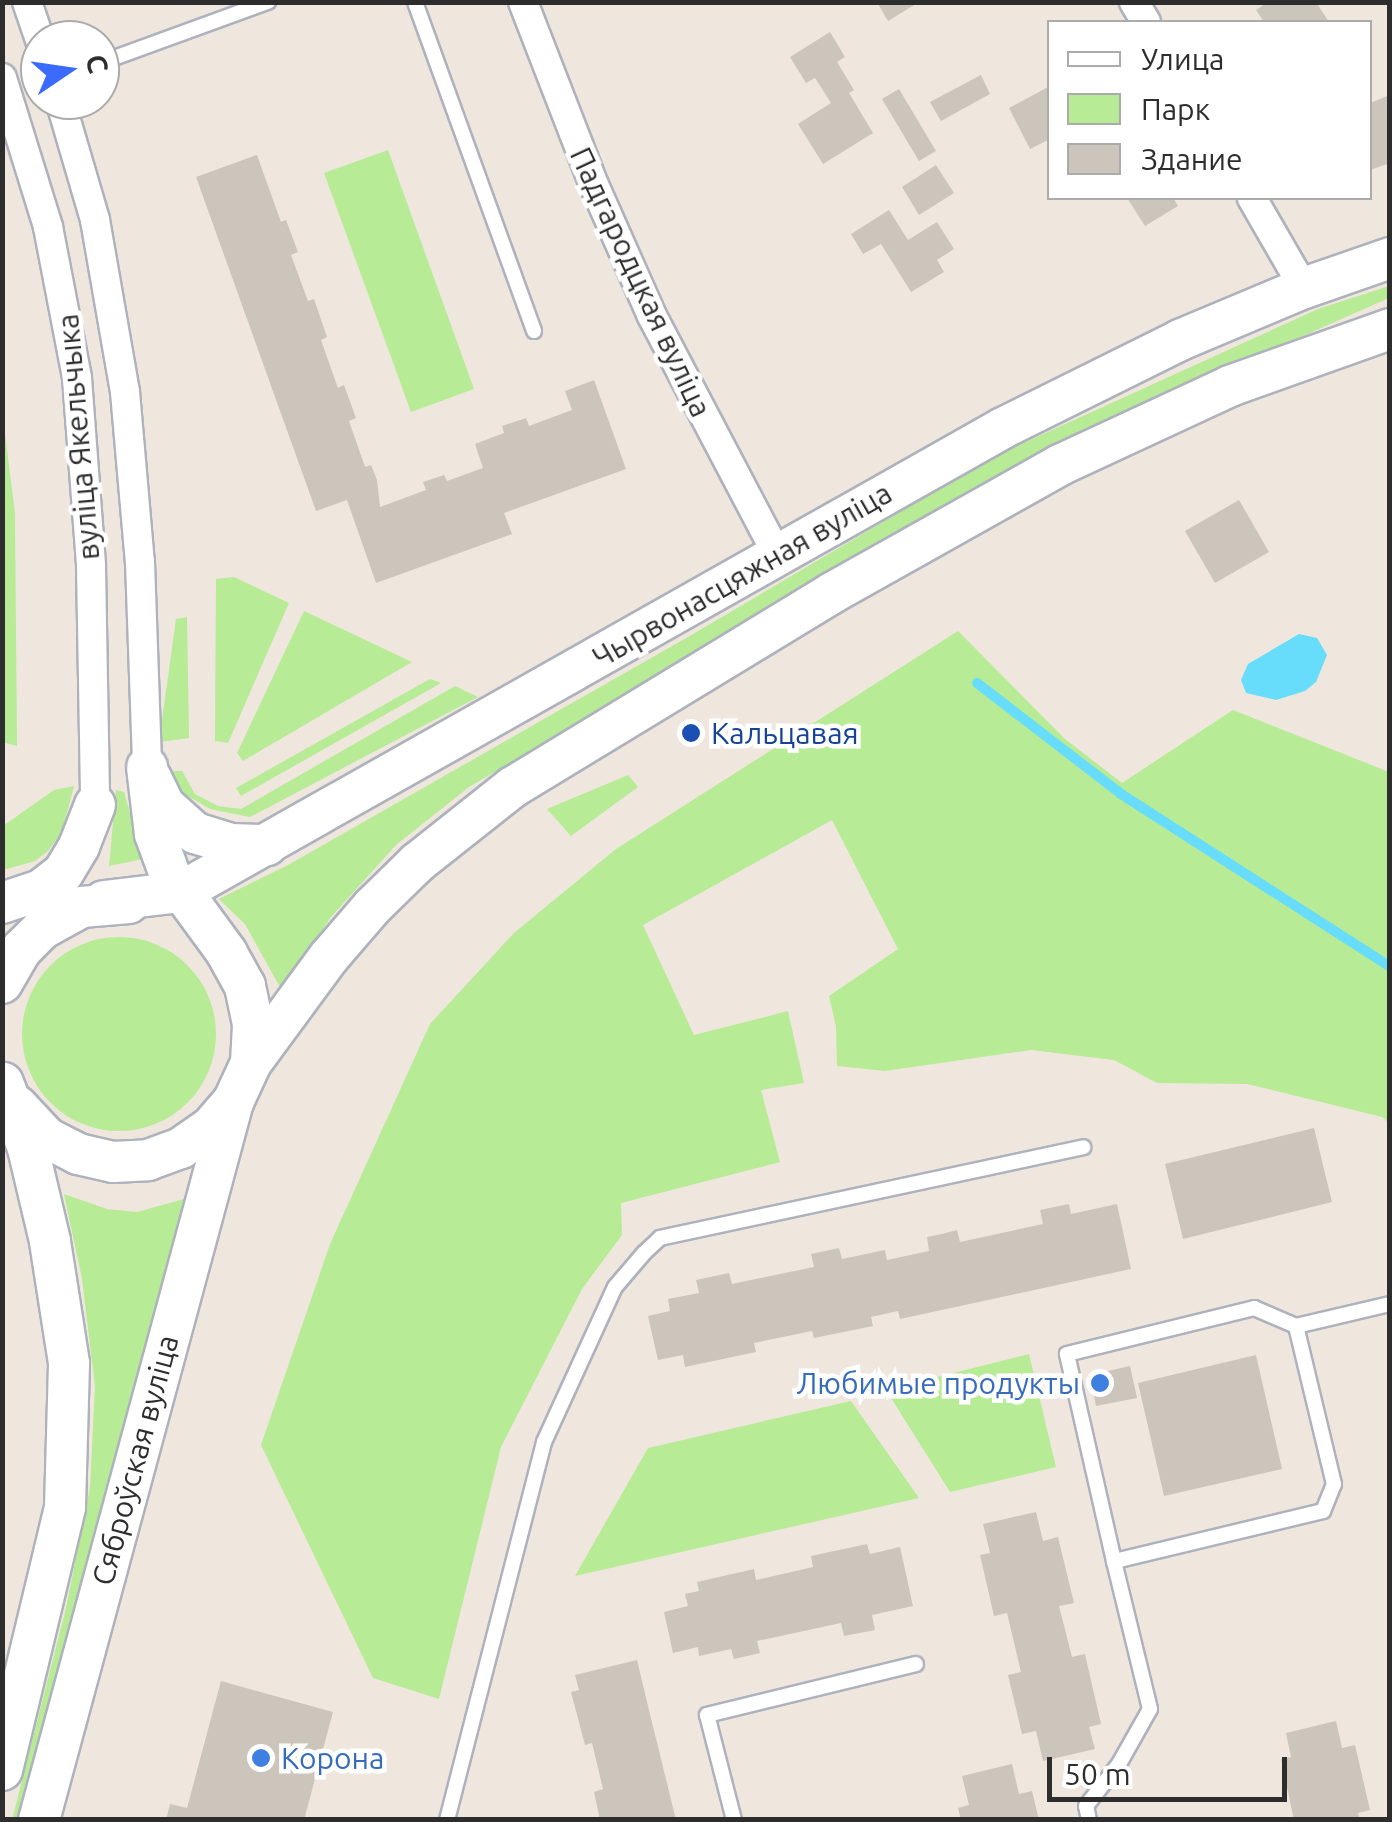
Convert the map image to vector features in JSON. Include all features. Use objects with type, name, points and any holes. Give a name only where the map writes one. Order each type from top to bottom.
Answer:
[{"type":"main road","name":"Чырвонасцяжная вуліца","points":[[84,907],[181,892],[776,554],[1103,376],[1304,288],[1390,258]]},
{"type":"main road","name":"Чырвонасцяжная вуліца","points":[[251,1063],[328,957],[372,907],[418,863],[512,787],[832,593],[1060,466],[1230,386],[1390,329]]},
{"type":"main road","points":[[147,767],[164,805],[195,833],[232,844],[267,845]]},
{"type":"main road","points":[[3,1082],[21,1113],[47,1138],[78,1154],[113,1162],[148,1160],[181,1148],[210,1128],[233,1102],[251,1063],[253,1024],[245,986],[227,953],[181,892],[155,834],[147,767]]},
{"type":"main road","points":[[2,906],[41,890],[62,873],[79,846],[94,806]]},
{"type":"main road","points":[[84,907],[94,806]]},
{"type":"main road","points":[[2,906],[28,915],[149,904],[206,930],[227,953]]},
{"type":"main road","points":[[2,982],[22,949],[84,907]]},
{"type":"main road","name":"Сяброўская вуліца","points":[[2,1770],[65,1507],[68,1363],[50,1240],[28,1148],[3,1082]]},
{"type":"main road","name":"Сяброўская вуліца","points":[[39,1820],[233,1102]]},
{"type":"street","name":"Падгародцкая вуліца","points":[[523,2],[594,185],[652,316],[776,554]]},
{"type":"street","name":"вуліца Якельчыка","points":[[2,78],[48,227],[77,378],[91,566],[94,806]]},
{"type":"street","name":"вуліца Якельчыка","points":[[66,120],[95,220],[117,330],[140,562],[147,767]]},
{"type":"street","points":[[1253,200],[1304,288]]},
{"type":"lane","points":[[120,56],[268,2]]},
{"type":"lane","points":[[415,2],[534,332]]},
{"type":"lane","points":[[447,1820],[544,1442],[615,1286],[644,1253],[660,1238],[1083,1147]]},
{"type":"lane","points":[[1089,1820],[1086,1806],[1120,1764],[1150,1708],[1068,1354],[1254,1308],[1296,1326],[1390,1304]]},
{"type":"lane","points":[[1114,1560],[1322,1511],[1334,1484],[1296,1326]]},
{"type":"lane","points":[[734,1820],[707,1715],[916,1664]]},
{"type":"green space","points":[[388,150],[474,389],[411,412],[324,173]]},
{"type":"green space","points":[[1389,286],[1389,298],[1062,442],[469,787],[396,845],[331,917],[282,991],[245,924],[219,899],[288,865],[688,637],[995,456],[1318,309]]},
{"type":"green space","points":[[2,409],[15,514],[17,746],[2,742]]},
{"type":"green space","points":[[234,577],[289,603],[228,743],[215,741],[216,579]]},
{"type":"green space","points":[[304,611],[412,662],[243,761],[237,753]]},
{"type":"green space","points":[[187,617],[189,738],[159,742],[176,619]]},
{"type":"green space","points":[[958,631],[1065,739],[1122,783],[1233,710],[1389,772],[1389,1123],[1382,1117],[1247,1084],[1157,1083],[1114,1060],[1031,1050],[885,1071],[837,1066],[836,1027],[829,996],[898,949],[832,820],[643,925],[694,1035],[788,1011],[804,1083],[761,1090],[780,1162],[621,1203],[622,1235],[582,1289],[501,1447],[439,1699],[373,1678],[261,1445],[330,1244],[430,1024],[514,933],[616,849]]},
{"type":"green space","points":[[430,679],[441,683],[241,796],[236,788]]},
{"type":"green space","points":[[455,686],[478,697],[250,817],[210,809],[186,795],[167,771],[182,771],[195,794],[218,806],[241,809]]},
{"type":"green space","points":[[628,775],[638,787],[571,836],[547,809]]},
{"type":"green space","points":[[74,786],[62,832],[48,851],[35,861],[3,870],[3,826],[54,790]]},
{"type":"green space","points":[[116,790],[124,792],[143,859],[109,866]]},
{"type":"green space","points":[[119,937],[156,944],[188,965],[209,997],[216,1034],[209,1071],[188,1103],[156,1124],[119,1131],[82,1124],[50,1103],[29,1071],[22,1034],[29,997],[50,965],[82,944]]},
{"type":"green space","points":[[64,1194],[107,1209],[137,1212],[195,1196],[22,1819],[12,1820],[66,1608],[90,1488],[95,1386],[82,1279]]},
{"type":"green space","points":[[1029,1354],[1056,1467],[950,1492],[886,1390]]},
{"type":"green space","points":[[851,1401],[919,1498],[575,1576],[648,1448]]},
{"type":"water","points":[[1299,634],[1317,638],[1327,655],[1316,682],[1305,691],[1276,700],[1246,693],[1241,680],[1248,664]]},
{"type":"building","points":[[877,2],[919,2],[888,21]]},
{"type":"building","points":[[1268,2],[1316,2],[1328,20],[1263,20],[1256,10]]},
{"type":"building","points":[[830,32],[845,57],[837,62],[854,90],[849,93],[873,133],[823,164],[798,124],[831,103],[815,78],[806,83],[790,57]]},
{"type":"building","points":[[981,75],[990,94],[941,121],[930,102]]},
{"type":"building","points":[[1047,88],[1047,140],[1030,149],[1009,108]]},
{"type":"building","points":[[899,89],[936,151],[919,161],[882,99]]},
{"type":"building","points":[[1390,95],[1390,163],[1372,169],[1372,102]]},
{"type":"building","points":[[257,155],[281,222],[286,220],[298,252],[291,255],[308,301],[314,299],[327,337],[321,340],[338,388],[344,385],[356,418],[349,421],[365,467],[371,465],[377,480],[380,507],[426,490],[423,482],[444,475],[447,481],[483,468],[475,444],[504,433],[502,426],[526,418],[529,426],[572,410],[565,391],[594,380],[626,469],[504,513],[512,534],[376,583],[347,500],[316,511],[196,177]]},
{"type":"building","points":[[936,165],[954,193],[919,215],[902,187]]},
{"type":"building","points":[[1128,200],[1174,200],[1178,206],[1145,226]]},
{"type":"building","points":[[889,210],[908,240],[937,222],[954,249],[937,260],[944,272],[911,292],[881,244],[863,254],[851,234]]},
{"type":"building","points":[[1239,500],[1269,552],[1215,583],[1185,531]]},
{"type":"building","points":[[1314,1128],[1332,1202],[1183,1239],[1165,1164]]},
{"type":"building","points":[[1069,1204],[1071,1214],[1117,1204],[1131,1269],[900,1319],[898,1311],[871,1317],[873,1326],[814,1338],[812,1331],[754,1343],[756,1352],[685,1367],[683,1355],[658,1360],[648,1316],[670,1311],[668,1299],[699,1293],[696,1280],[729,1273],[732,1284],[814,1267],[811,1254],[839,1248],[842,1259],[885,1250],[887,1260],[929,1251],[927,1237],[957,1230],[960,1242],[1043,1224],[1040,1210]]},
{"type":"building","points":[[1256,1355],[1282,1469],[1164,1496],[1138,1383]]},
{"type":"building","points":[[1130,1366],[1137,1398],[1096,1406],[1090,1375]]},
{"type":"building","points":[[1036,1512],[1043,1541],[1058,1537],[1074,1603],[1059,1606],[1072,1657],[1085,1654],[1101,1724],[1089,1727],[1095,1749],[1043,1761],[1036,1731],[1022,1734],[1008,1675],[1021,1672],[1007,1613],[994,1616],[980,1555],[990,1553],[983,1524]]},
{"type":"building","points":[[867,1544],[870,1554],[900,1547],[913,1606],[872,1615],[875,1630],[844,1636],[841,1623],[757,1641],[760,1653],[734,1659],[731,1649],[699,1656],[698,1647],[673,1653],[664,1612],[688,1606],[685,1594],[699,1591],[697,1582],[754,1569],[756,1580],[813,1567],[811,1556]]},
{"type":"building","points":[[637,1660],[676,1820],[600,1820],[594,1792],[603,1789],[592,1743],[585,1745],[571,1692],[579,1690],[575,1675]]},
{"type":"building","name":"Корона","points":[[221,1681],[333,1712],[304,1820],[166,1820],[170,1804],[187,1808]]},
{"type":"building","points":[[1336,1721],[1342,1748],[1355,1745],[1370,1810],[1358,1813],[1360,1820],[1294,1820],[1281,1759],[1291,1757],[1286,1733]]},
{"type":"building","points":[[1012,1764],[1019,1794],[1032,1791],[1039,1820],[961,1820],[958,1808],[969,1805],[962,1776]]},
{"type":"waterway","points":[[977,683],[1121,794],[1390,967]]},
{"type":"place","name":"Кальцавая","points":[[691,733]]},
{"type":"place","name":"Любимые продукты","points":[[1100,1383]]},
{"type":"place","name":"Корона","points":[[261,1758]]}]
